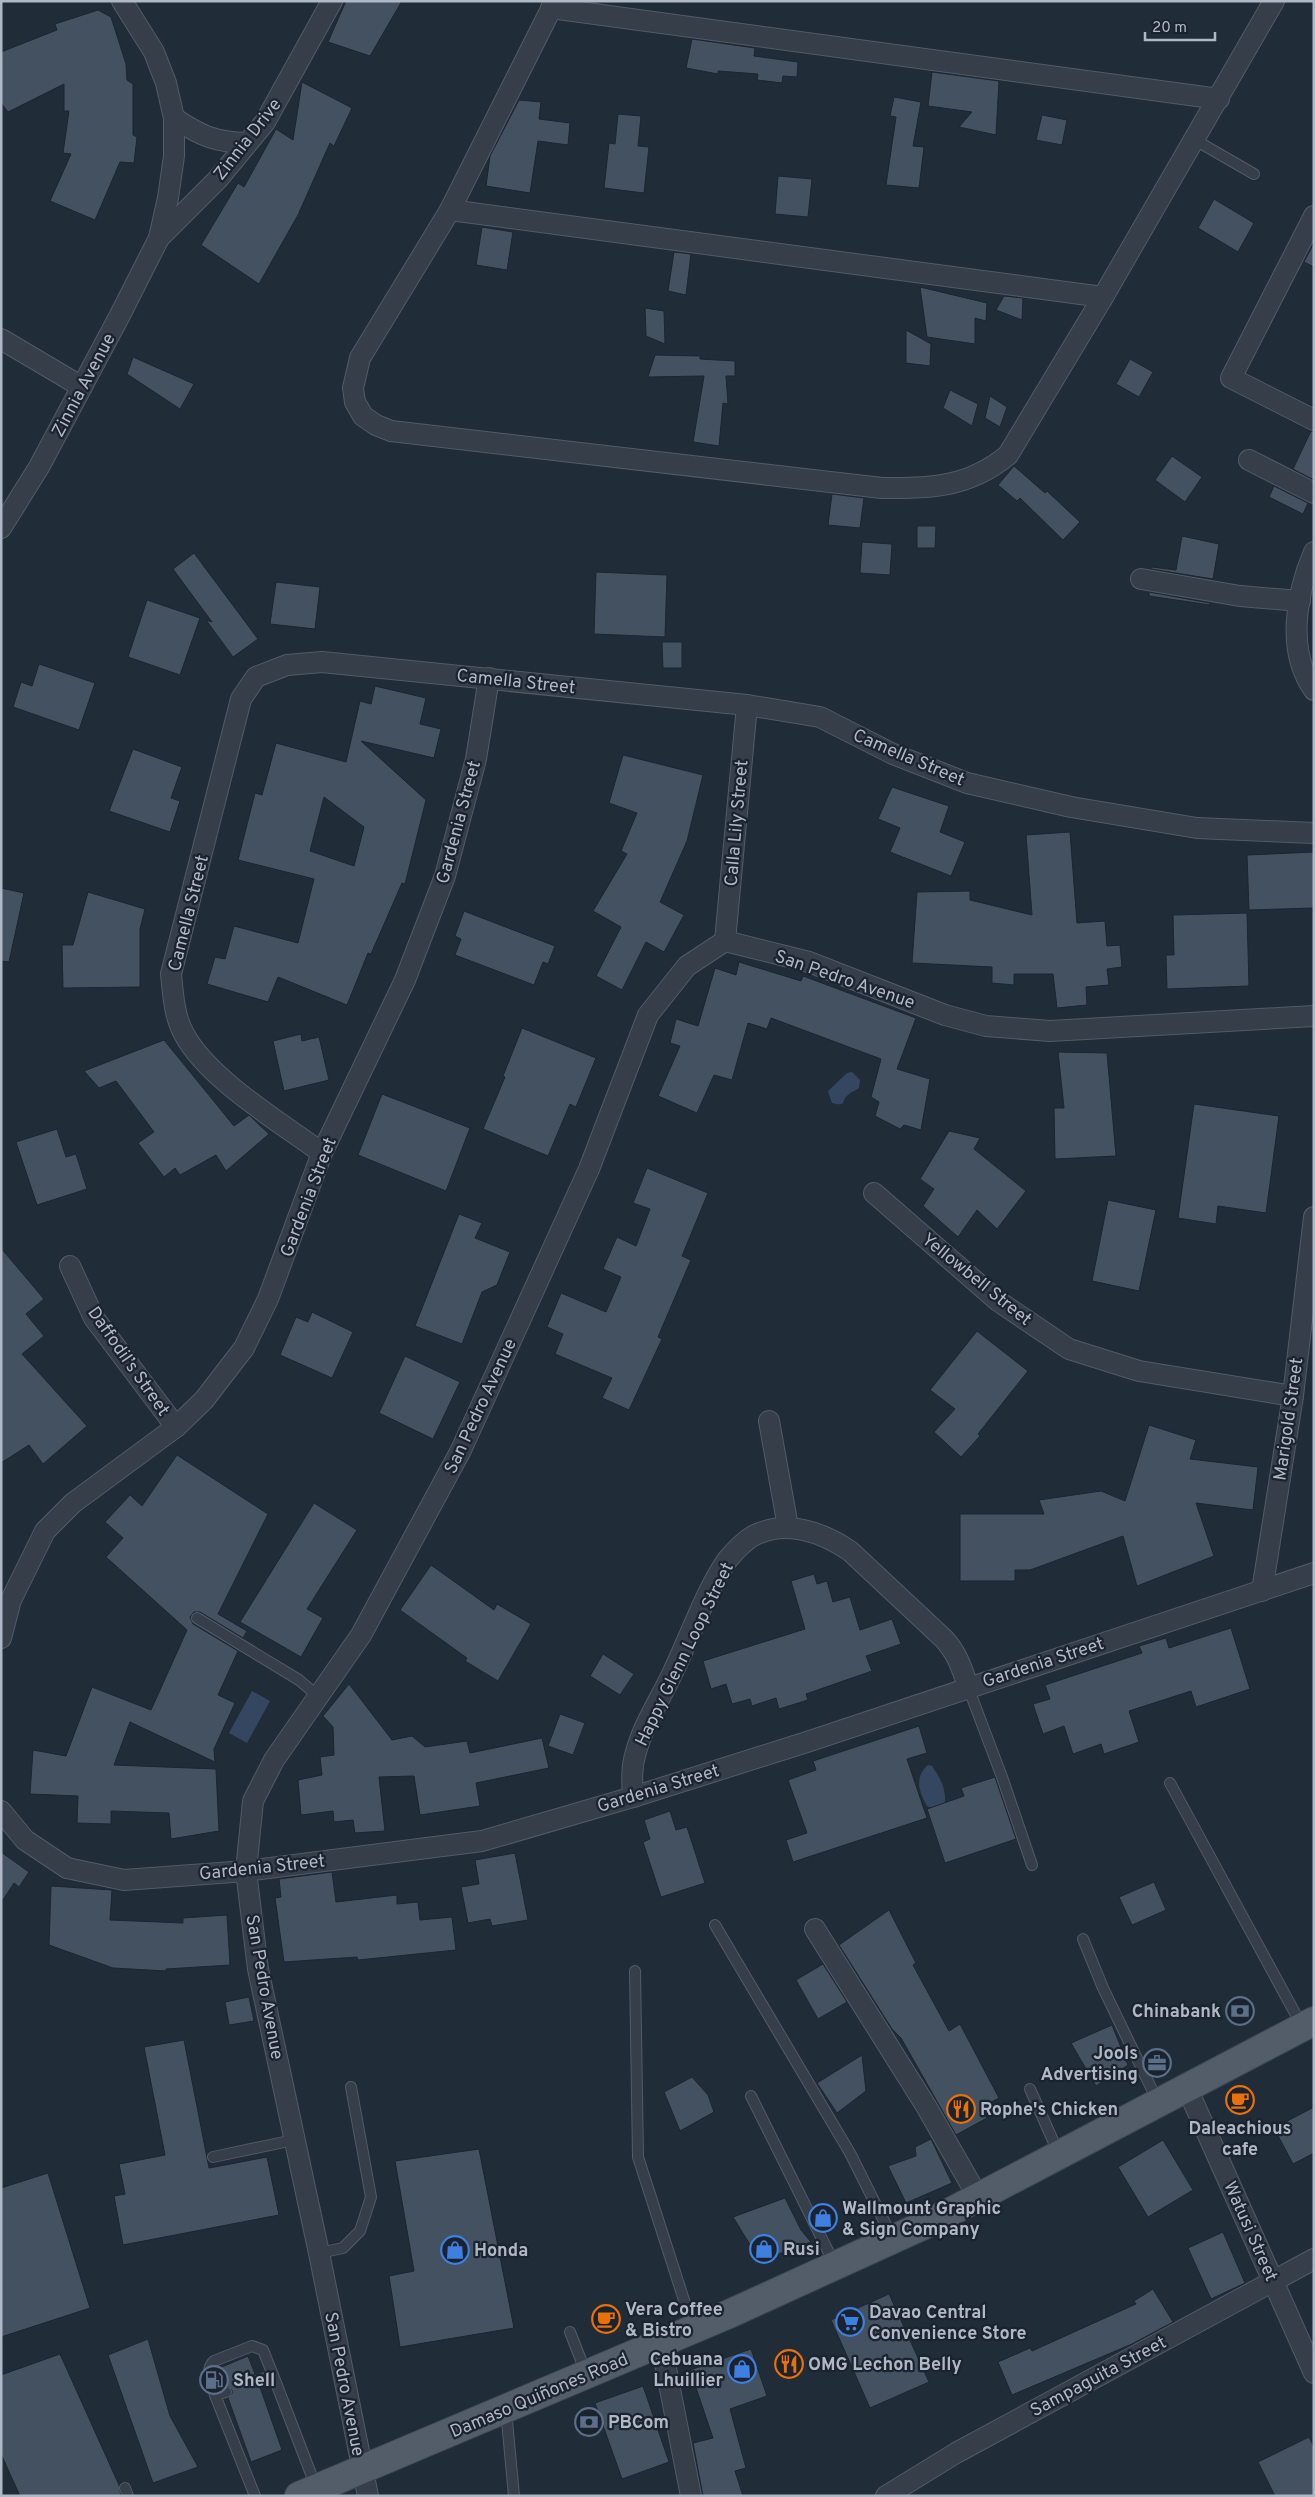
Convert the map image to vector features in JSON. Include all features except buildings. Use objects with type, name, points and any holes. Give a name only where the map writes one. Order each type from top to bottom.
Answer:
[{"type":"main road","name":"Damaso Quiñones Road","points":[[308,2492],[694,2329],[893,2239],[1159,2104],[1308,2024]]},
{"type":"street","points":[[122,1],[154,52],[166,83],[174,118],[174,156],[170,190],[159,238]]},
{"type":"street","name":"Zinnia Drive","points":[[159,238],[218,179],[278,102],[332,1]]},
{"type":"street","points":[[1219,99],[553,5],[450,210],[360,358],[355,374],[354,395],[363,416],[376,425],[391,430],[882,488],[915,488],[946,485],[971,479],[991,470],[1008,455],[1195,140],[1219,99],[1274,1]]},
{"type":"street","points":[[174,118],[199,135],[214,140],[247,144]]},
{"type":"street","points":[[450,210],[1103,297]]},
{"type":"street","points":[[1314,216],[1231,378],[1314,420]]},
{"type":"street","name":"Zinnia Avenue","points":[[1,528],[39,467],[159,238]]},
{"type":"street","points":[[1,339],[82,387]]},
{"type":"street","points":[[1249,460],[1314,493]]},
{"type":"street","points":[[1314,552],[1306,589],[1297,652],[1302,669],[1314,690]]},
{"type":"street","points":[[1141,579],[1240,596],[1306,589]]},
{"type":"street","name":"Camella Street","points":[[322,1153],[210,1070],[183,1033],[174,1004],[171,974],[241,699],[256,677],[287,665],[322,662],[748,705],[820,717],[893,754],[967,783],[1071,807],[1196,828],[1314,833]]},
{"type":"street","name":"Gardenia Street","points":[[1,1638],[11,1600],[45,1531],[73,1503],[176,1427],[204,1400],[244,1348],[268,1299],[322,1153],[405,980],[445,876],[476,759],[488,678]]},
{"type":"street","name":"Calla Lily Street","points":[[725,941],[748,705]]},
{"type":"street","name":"San Pedro Avenue","points":[[368,2496],[320,2253],[258,1969],[246,1871],[253,1801],[274,1760],[361,1635],[461,1450],[589,1169],[648,1015],[687,966],[725,941],[809,962],[945,1014],[986,1026],[1050,1031],[1314,1016]]},
{"type":"street","name":"Yellowbell Street","points":[[874,1193],[998,1300],[1069,1349],[1139,1371],[1293,1396]]},
{"type":"street","name":"Marigold Street","points":[[1262,1591],[1293,1396],[1314,1217]]},
{"type":"street","name":"Daffodil’s Street","points":[[70,1266],[94,1318],[176,1427]]},
{"type":"street","points":[[769,1421],[788,1527]]},
{"type":"street","name":"Happy Glenn Loop Street","points":[[633,1797],[632,1779],[636,1750],[728,1560],[753,1536],[770,1530],[788,1527],[808,1530],[838,1543],[857,1558],[954,1650],[968,1686]]},
{"type":"street","name":"Gardenia Street","points":[[1,1811],[25,1840],[67,1868],[124,1880],[246,1871],[482,1840],[633,1797],[1314,1573]]},
{"type":"street","points":[[815,1928],[926,2106],[978,2197]]},
{"type":"street","name":"Watusi Street","points":[[1187,2088],[1314,2374]]},
{"type":"street","name":"Sampaguita Street","points":[[886,2496],[956,2452],[1314,2259]]},
{"type":"street","points":[[661,2343],[691,2496]]},
{"type":"lane","points":[[1195,140],[1254,174]]},
{"type":"lane","points":[[197,1618],[299,1680],[319,1696]]},
{"type":"lane","points":[[968,1686],[1032,1865]]},
{"type":"lane","points":[[1170,1783],[1308,2024]]},
{"type":"lane","points":[[714,1925],[850,2153],[893,2239]]},
{"type":"lane","points":[[1083,1939],[1103,1988],[1159,2104]]},
{"type":"lane","points":[[635,1970],[638,2157],[694,2329]]},
{"type":"lane","points":[[320,2253],[343,2248],[360,2231],[371,2197],[351,2088]]},
{"type":"lane","points":[[1030,2089],[1059,2155]]},
{"type":"lane","points":[[751,2096],[835,2266]]},
{"type":"lane","points":[[213,2157],[294,2140]]},
{"type":"lane","points":[[570,2332],[586,2375]]},
{"type":"lane","points":[[255,2496],[215,2395],[208,2370],[210,2365],[252,2346],[264,2350],[308,2492]]},
{"type":"lane","points":[[257,2381],[273,2375]]},
{"type":"lane","points":[[215,2395],[226,2392]]},
{"type":"lane","points":[[506,2408],[514,2496]]},
{"type":"water","points":[[852,1072],[860,1080],[859,1088],[848,1095],[842,1104],[832,1103],[828,1091],[847,1073]]},
{"type":"water","points":[[252,1691],[270,1701],[247,1743],[229,1733]]},
{"type":"water","points":[[928,1765],[932,1766],[938,1775],[945,1794],[945,1804],[935,1809],[927,1806],[919,1785],[921,1774]]},
{"type":"place","name":"Chinabank","points":[[1240,2011]]},
{"type":"place","name":"Jools Advertising","points":[[1157,2063]]},
{"type":"place","name":"Daleachious cafe","points":[[1240,2100]]},
{"type":"place","name":"Rophe's Chicken","points":[[961,2109]]},
{"type":"place","name":"Wallmount Graphic & Sign Company","points":[[823,2218]]},
{"type":"place","name":"Rusi","points":[[764,2249]]},
{"type":"place","name":"Honda","points":[[455,2250]]},
{"type":"place","name":"Vera Coffee & Bistro","points":[[606,2319]]},
{"type":"place","name":"Davao Central Convenience Store","points":[[850,2322]]},
{"type":"place","name":"OMG Lechon Belly","points":[[789,2364]]},
{"type":"place","name":"Cebuana Lhuillier","points":[[742,2369]]},
{"type":"place","name":"Shell","points":[[214,2380]]},
{"type":"place","name":"PBCom","points":[[589,2422]]}]
